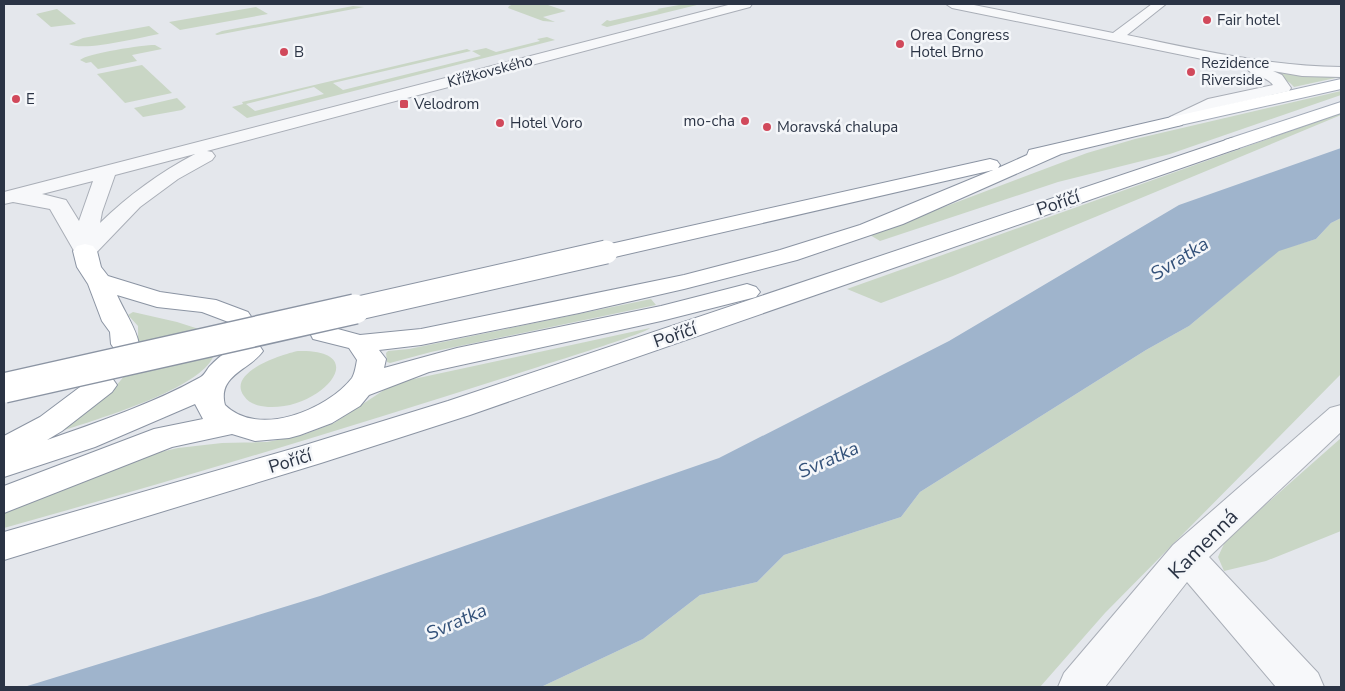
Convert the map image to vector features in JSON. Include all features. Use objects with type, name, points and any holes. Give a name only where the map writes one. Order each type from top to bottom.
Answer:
[{"type":"main road","points":[[4,388],[1341,84]]},
{"type":"main road","name":"Poříčí","points":[[4,546],[310,455],[459,408],[1341,107]]},
{"type":"main road","points":[[323,333],[341,335],[360,343],[392,342],[644,293],[756,264],[843,238],[915,211],[1054,150]]},
{"type":"main road","points":[[212,383],[209,403],[215,415],[230,424],[242,428],[263,430],[287,428],[307,422],[341,406],[363,387],[382,378],[440,360],[710,302],[876,254],[971,232]]},
{"type":"main road","points":[[85,251],[86,263],[94,278],[99,281],[150,297],[207,306],[240,318]]},
{"type":"main road","points":[[99,281],[115,321],[123,332],[125,344]]},
{"type":"main road","points":[[360,343],[368,352],[372,368],[363,387]]},
{"type":"main road","points":[[4,465],[56,450],[178,400],[212,383],[228,364],[249,351]]},
{"type":"main road","points":[[4,450],[51,424],[102,385]]},
{"type":"main road","points":[[4,500],[165,437],[230,424]]},
{"type":"street","name":"Křížkovského","points":[[4,198],[746,4]]},
{"type":"street","points":[[952,4],[1212,57],[1302,71],[1341,72]]},
{"type":"street","points":[[1116,37],[1160,4]]},
{"type":"street","points":[[1176,121],[1214,103],[1283,88],[1276,78],[1269,74],[1212,57]]},
{"type":"street","name":"Křížkovského","points":[[85,251],[133,203],[171,176],[234,139]]},
{"type":"street","points":[[85,251],[91,212],[106,172]]},
{"type":"street","points":[[4,198],[45,201],[58,205],[85,251]]},
{"type":"street","name":"Kamenná","points":[[1079,687],[1186,556],[1341,415]]},
{"type":"street","points":[[1186,556],[1303,687]]},
{"type":"green space","points":[[514,4],[545,4],[566,11],[543,17],[555,22],[543,21],[508,8]]},
{"type":"green space","points":[[678,4],[701,4],[607,27],[601,25],[607,20],[610,21],[659,10],[657,9]]},
{"type":"green space","points":[[353,6],[364,7],[215,34],[222,31]]},
{"type":"green space","points":[[256,7],[268,14],[180,30],[169,22]]},
{"type":"green space","points":[[57,9],[76,24],[51,27],[36,14]]},
{"type":"green space","points":[[149,26],[159,34],[99,45],[76,46],[69,44],[83,38]]},
{"type":"green space","points":[[547,37],[555,40],[247,118],[232,107],[243,104],[242,102],[467,49],[471,51],[333,83],[343,90],[481,56],[472,51],[486,48],[496,52],[540,41],[537,39]],"holes":[[[314,87],[324,94],[255,111],[246,104]]]},
{"type":"green space","points":[[155,45],[162,49],[132,55],[137,61],[98,69],[91,62],[86,63],[80,60],[104,52]]},
{"type":"green space","points":[[142,65],[172,93],[125,103],[97,74]]},
{"type":"green space","points":[[1270,70],[1337,76],[1340,77],[1294,87]]},
{"type":"green space","points":[[1341,91],[1341,95],[1170,154],[1058,182],[880,241],[870,235],[1087,153],[1135,139]]},
{"type":"green space","points":[[177,98],[186,107],[182,110],[143,117],[134,108]]},
{"type":"green space","points":[[1341,113],[1341,115],[953,276],[881,303],[847,289]]},
{"type":"green space","points":[[1341,218],[1341,374],[1105,613],[1040,687],[541,687],[643,639],[700,595],[757,582],[784,555],[901,517],[920,492],[1146,350],[1189,326],[1279,250],[1316,239],[1331,223]]},
{"type":"green space","points":[[651,299],[656,305],[431,352],[390,363],[387,362],[386,353],[388,351],[409,349]]},
{"type":"green space","points":[[133,312],[177,322],[205,331],[215,345],[212,359],[202,371],[166,393],[98,419],[62,431],[58,430],[101,400],[127,372],[135,357],[138,344],[138,326],[128,315]]},
{"type":"green space","points":[[650,328],[598,348],[338,430],[4,528],[4,513],[156,453],[178,448],[222,443],[267,442],[303,435],[334,423],[387,388],[409,380]]},
{"type":"green space","points":[[298,351],[321,353],[333,359],[336,369],[332,379],[321,390],[306,399],[288,405],[265,407],[254,404],[246,399],[241,387],[243,379],[249,372],[270,360]]},
{"type":"green space","points":[[1341,438],[1341,531],[1266,561],[1224,571],[1218,557],[1228,535],[1245,523]]},
{"type":"water","name":"Svratka","points":[[1341,148],[1341,218],[1331,223],[1316,239],[1279,251],[1189,326],[1146,350],[920,492],[901,517],[784,555],[757,582],[700,595],[643,639],[541,687],[24,687],[320,596],[719,458],[949,341],[1179,205]]},
{"type":"place","name":"Fair hotel","points":[[1207,20]]},
{"type":"place","name":"Orea Congress Hotel Brno","points":[[900,44]]},
{"type":"place","name":"B","points":[[284,52]]},
{"type":"place","name":"Rezidence Riverside","points":[[1191,72]]},
{"type":"place","name":"E","points":[[16,99]]},
{"type":"place","name":"Velodrom","points":[[404,104]]},
{"type":"place","name":"mo-cha","points":[[745,121]]},
{"type":"place","name":"Hotel Voro","points":[[500,123]]},
{"type":"place","name":"Moravská chalupa","points":[[767,127]]}]
